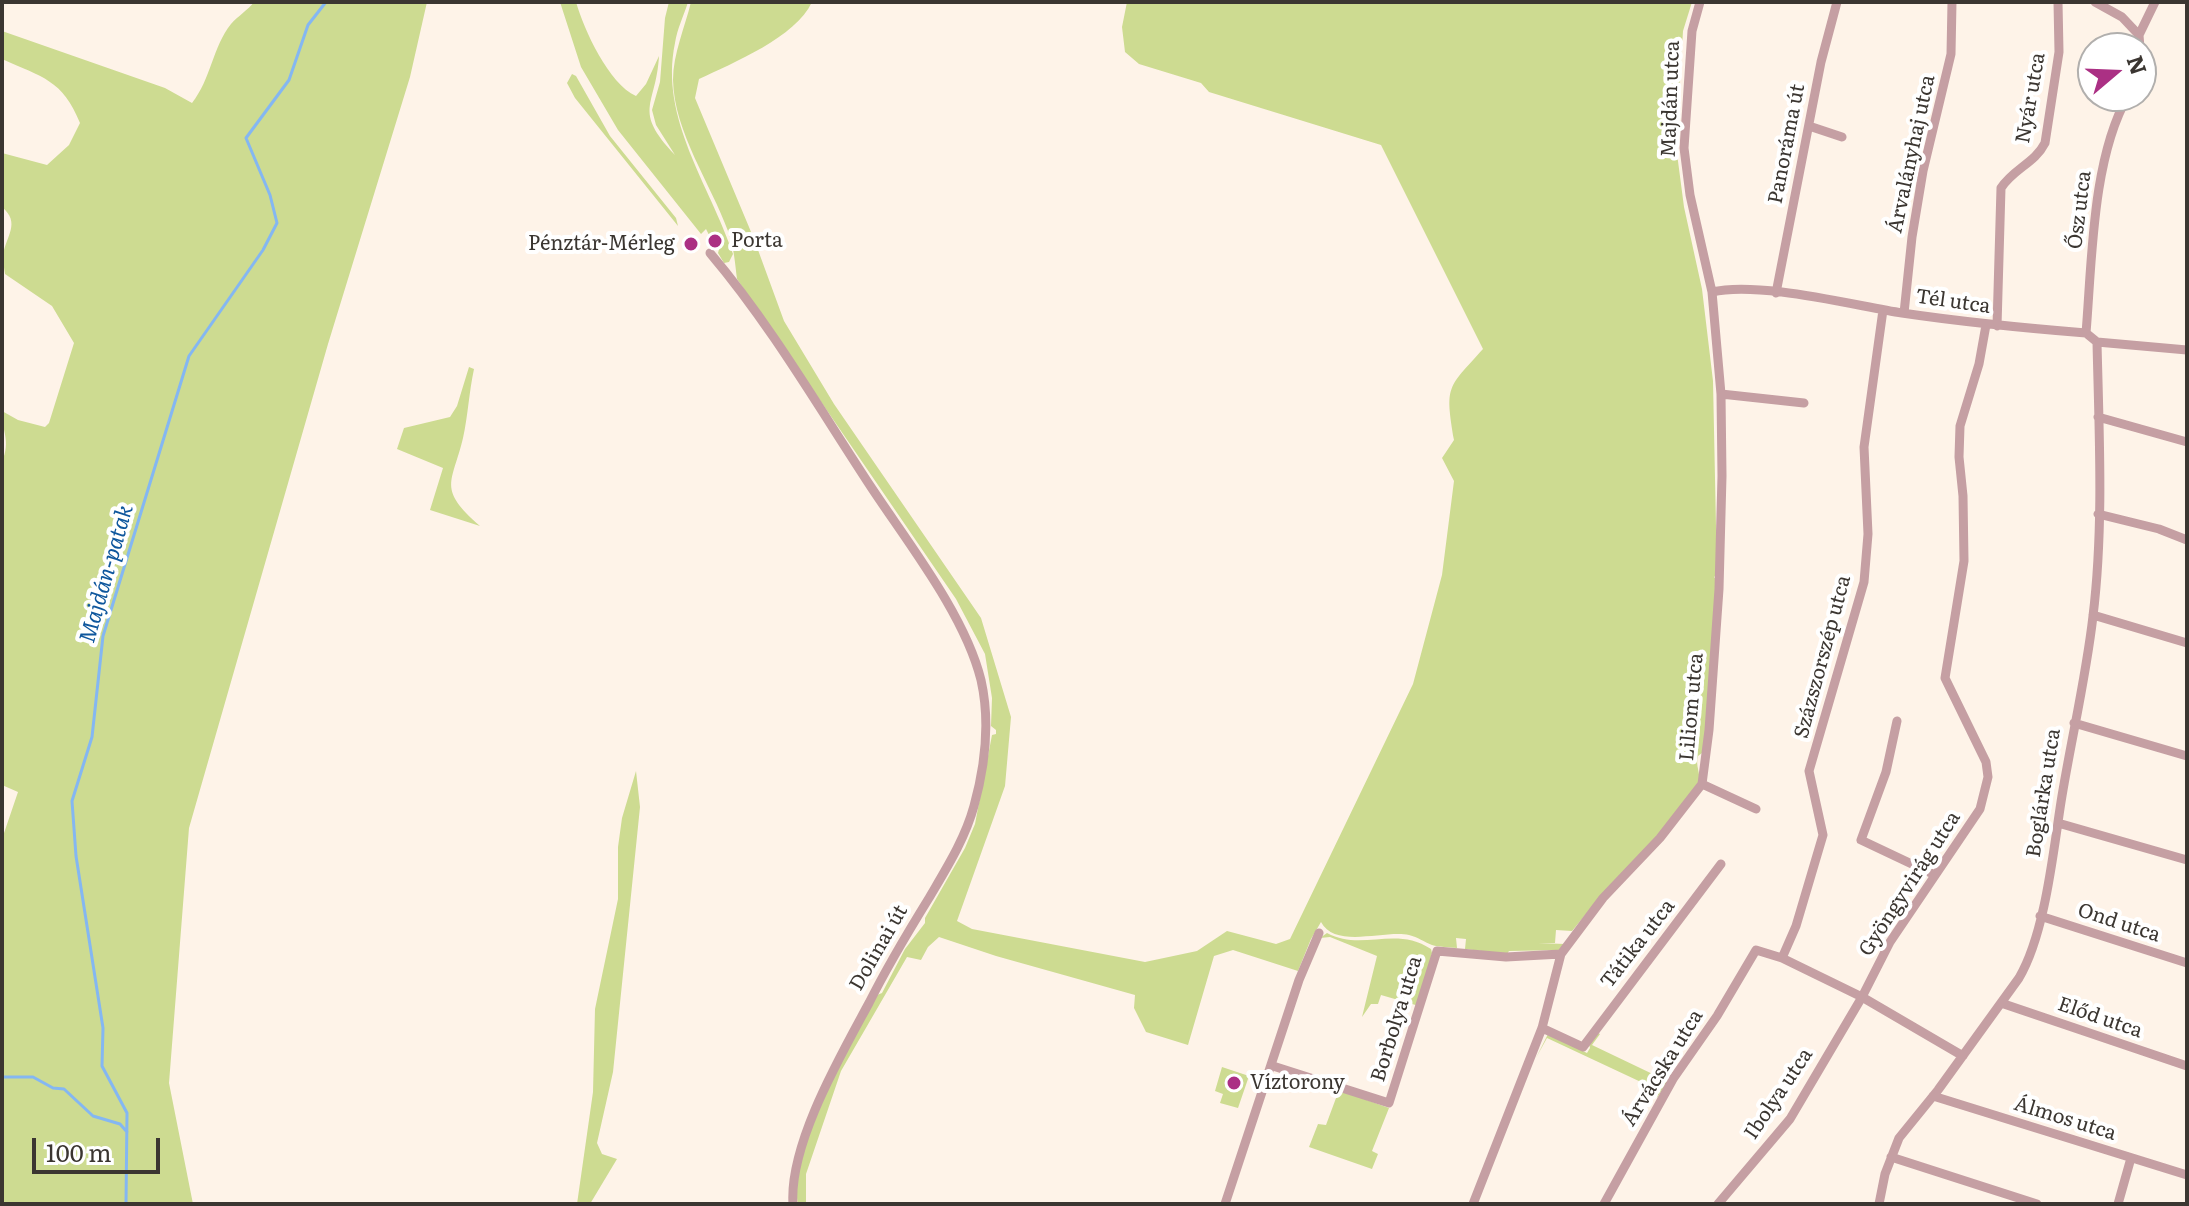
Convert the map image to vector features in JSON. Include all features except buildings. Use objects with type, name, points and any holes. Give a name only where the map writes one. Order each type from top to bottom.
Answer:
[{"type":"street","name":"Majdán utca","points":[[1700,2],[1692,31],[1684,148],[1690,195],[1712,292]]},
{"type":"street","name":"Panoráma út","points":[[1776,293],[1837,2]]},
{"type":"street","name":"Árvalányhaj utca","points":[[1904,313],[1923,171],[1951,54],[1952,2]]},
{"type":"street","name":"Nyár utca","points":[[1992,325],[2001,188],[2008,177],[2039,155],[2045,143],[2059,52],[2058,2]]},
{"type":"street","points":[[2095,2],[2122,17],[2136,32]]},
{"type":"street","points":[[2140,32],[2155,2]]},
{"type":"street","name":"Ősz utca","points":[[2086,333],[2093,242],[2105,160],[2119,112]]},
{"type":"street","points":[[1809,126],[1842,137]]},
{"type":"street","name":"Dolinai út","points":[[710,253],[770,333],[960,627],[981,680],[984,708],[983,761],[974,807],[948,866],[833,1066],[800,1153],[793,1204]]},
{"type":"street","name":"Tél utca","points":[[1712,292],[1735,289],[1776,293],[1992,325],[2086,333]]},
{"type":"street","name":"Liliom utca","points":[[1473,1204],[1542,1028],[1561,954],[1603,898],[1660,838],[1702,784],[1719,589],[1722,499],[1721,394],[1712,292]]},
{"type":"street","name":"Százszorszép utca","points":[[1782,958],[1796,926],[1823,835],[1809,771],[1863,590],[1868,534],[1866,430],[1883,310]]},
{"type":"street","name":"Gyöngyvirág utca","points":[[1862,997],[1890,942],[1980,809],[1988,777],[1986,762],[1945,678],[1964,561],[1960,426],[1992,325]]},
{"type":"street","points":[[2086,333],[2097,342],[2187,349]]},
{"type":"street","name":"Boglárka utca","points":[[1879,1204],[1891,1157],[1908,1124],[1933,1096],[2026,967],[2040,916],[2093,615],[2098,514],[2097,342]]},
{"type":"street","points":[[1721,394],[1804,403]]},
{"type":"street","points":[[2098,417],[2187,442]]},
{"type":"street","points":[[2098,514],[2159,529],[2187,540]]},
{"type":"street","points":[[2093,615],[2187,643]]},
{"type":"street","points":[[1897,721],[1886,772],[1861,840],[1935,875]]},
{"type":"street","points":[[2074,723],[2187,756]]},
{"type":"street","points":[[1702,784],[1756,809]]},
{"type":"street","points":[[2058,823],[2187,860]]},
{"type":"street","name":"Tátika utca","points":[[1542,1028],[1583,1047],[1721,864]]},
{"type":"street","name":"Ond utca","points":[[2040,916],[2187,963]]},
{"type":"street","points":[[1225,1204],[1299,980],[1319,933]]},
{"type":"street","name":"Árvácska utca","points":[[1604,1204],[1668,1088],[1717,1016],[1754,951],[1762,950],[1782,958]]},
{"type":"street","name":"Borbolya utca","points":[[1273,1066],[1389,1103],[1437,951],[1506,957],[1561,954]]},
{"type":"street","points":[[1782,958],[1862,997],[1963,1056]]},
{"type":"street","name":"Ibolya utca","points":[[1718,1204],[1790,1119],[1862,997]]},
{"type":"street","name":"Előd utca","points":[[2001,1003],[2187,1066]]},
{"type":"street","name":"Álmos utca","points":[[1933,1096],[2187,1175]]},
{"type":"street","points":[[1891,1157],[2037,1204]]},
{"type":"street","points":[[2118,1204],[2131,1158]]},
{"type":"green space","points":[[254,2],[427,2],[410,77],[328,344],[189,828],[169,1083],[193,1204],[2,1204],[2,839],[18,792],[2,785],[2,462],[6,442],[2,411],[18,420],[45,427],[49,423],[74,343],[52,306],[5,274],[3,255],[11,219],[2,207],[2,153],[47,165],[69,145],[80,123],[66,97],[50,82],[2,59],[2,31],[165,88],[192,103],[204,84],[225,33]]},
{"type":"green space","points":[[560,2],[576,2],[591,41],[607,68],[626,90],[636,96],[646,84],[659,56],[650,117],[662,140],[675,155],[656,125],[652,110],[660,82],[669,2],[688,2],[675,43],[672,71],[674,98],[689,151],[733,254],[729,262],[724,263],[718,253],[721,242],[716,234],[710,237],[706,229],[701,234],[618,130],[581,67]]},
{"type":"green space","points":[[691,2],[812,2],[804,15],[778,38],[699,79],[695,98],[754,239],[784,321],[834,404],[981,618],[1011,717],[1005,786],[957,921],[972,929],[1145,962],[1197,951],[1227,931],[1276,944],[1290,939],[1413,684],[1442,575],[1454,481],[1442,458],[1454,440],[1450,398],[1462,372],[1483,349],[1381,145],[1209,92],[1201,83],[1139,64],[1125,52],[1122,27],[1127,2],[1692,2],[1683,31],[1676,146],[1684,207],[1702,289],[1713,381],[1717,575],[1714,577],[1717,580],[1706,729],[1702,753],[1697,760],[1699,783],[1659,835],[1609,886],[1572,931],[1556,930],[1555,943],[1538,943],[1565,944],[1561,950],[1509,951],[1507,954],[1465,949],[1466,939],[1456,938],[1457,948],[1432,945],[1409,935],[1348,937],[1328,930],[1321,922],[1298,971],[1233,950],[1214,956],[1188,1045],[1146,1032],[1134,1008],[1135,995],[939,937],[928,947],[921,960],[907,957],[841,1071],[806,1174],[806,1204],[798,1204],[797,1181],[802,1155],[823,1097],[865,1016],[877,995],[882,993],[905,949],[925,923],[965,848],[975,824],[992,735],[996,734],[996,730],[991,726],[992,698],[985,654],[956,599],[737,279],[728,231],[686,138],[675,99],[675,60]]},
{"type":"green space","points":[[572,74],[610,136],[676,218],[678,226],[575,98],[567,83]]},
{"type":"green space","points":[[469,367],[474,369],[465,429],[451,485],[458,503],[480,526],[430,510],[443,468],[397,449],[404,428],[450,417],[457,406]]},
{"type":"green space","points":[[636,771],[640,807],[613,1072],[597,1143],[602,1154],[617,1159],[590,1204],[577,1204],[593,1092],[595,1009],[618,899],[618,847],[622,818]]},
{"type":"green space","points":[[1327,933],[1353,940],[1404,939],[1431,949],[1419,1006],[1381,995],[1378,1004],[1371,1004],[1362,1017],[1377,956],[1330,937],[1320,938]]},
{"type":"green space","points":[[1598,1033],[1592,1045],[1661,1078],[1665,1073],[1671,1076],[1657,1098],[1658,1090],[1547,1038],[1536,1058],[1548,1034],[1587,1053],[1589,1044]]},
{"type":"green space","points":[[1222,1067],[1249,1076],[1238,1108],[1220,1103],[1223,1094],[1215,1091]]},
{"type":"green space","points":[[1339,1090],[1389,1108],[1372,1151],[1378,1154],[1372,1169],[1309,1147],[1318,1124],[1326,1125]]},
{"type":"waterway","name":"Majdán-patak","points":[[126,1204],[127,1113],[102,1066],[103,1028],[76,856],[72,801],[92,737],[103,636],[189,356],[263,250],[277,223],[270,195],[246,138],[289,80],[308,25],[326,2]]},
{"type":"waterway","points":[[2,1077],[33,1077],[53,1088],[64,1089],[93,1116],[120,1124],[127,1132]]},
{"type":"place","name":"Porta","points":[[715,241]]},
{"type":"place","name":"Pénztár-Mérleg","points":[[691,244]]},
{"type":"place","name":"Víztorony","points":[[1234,1083]]}]
